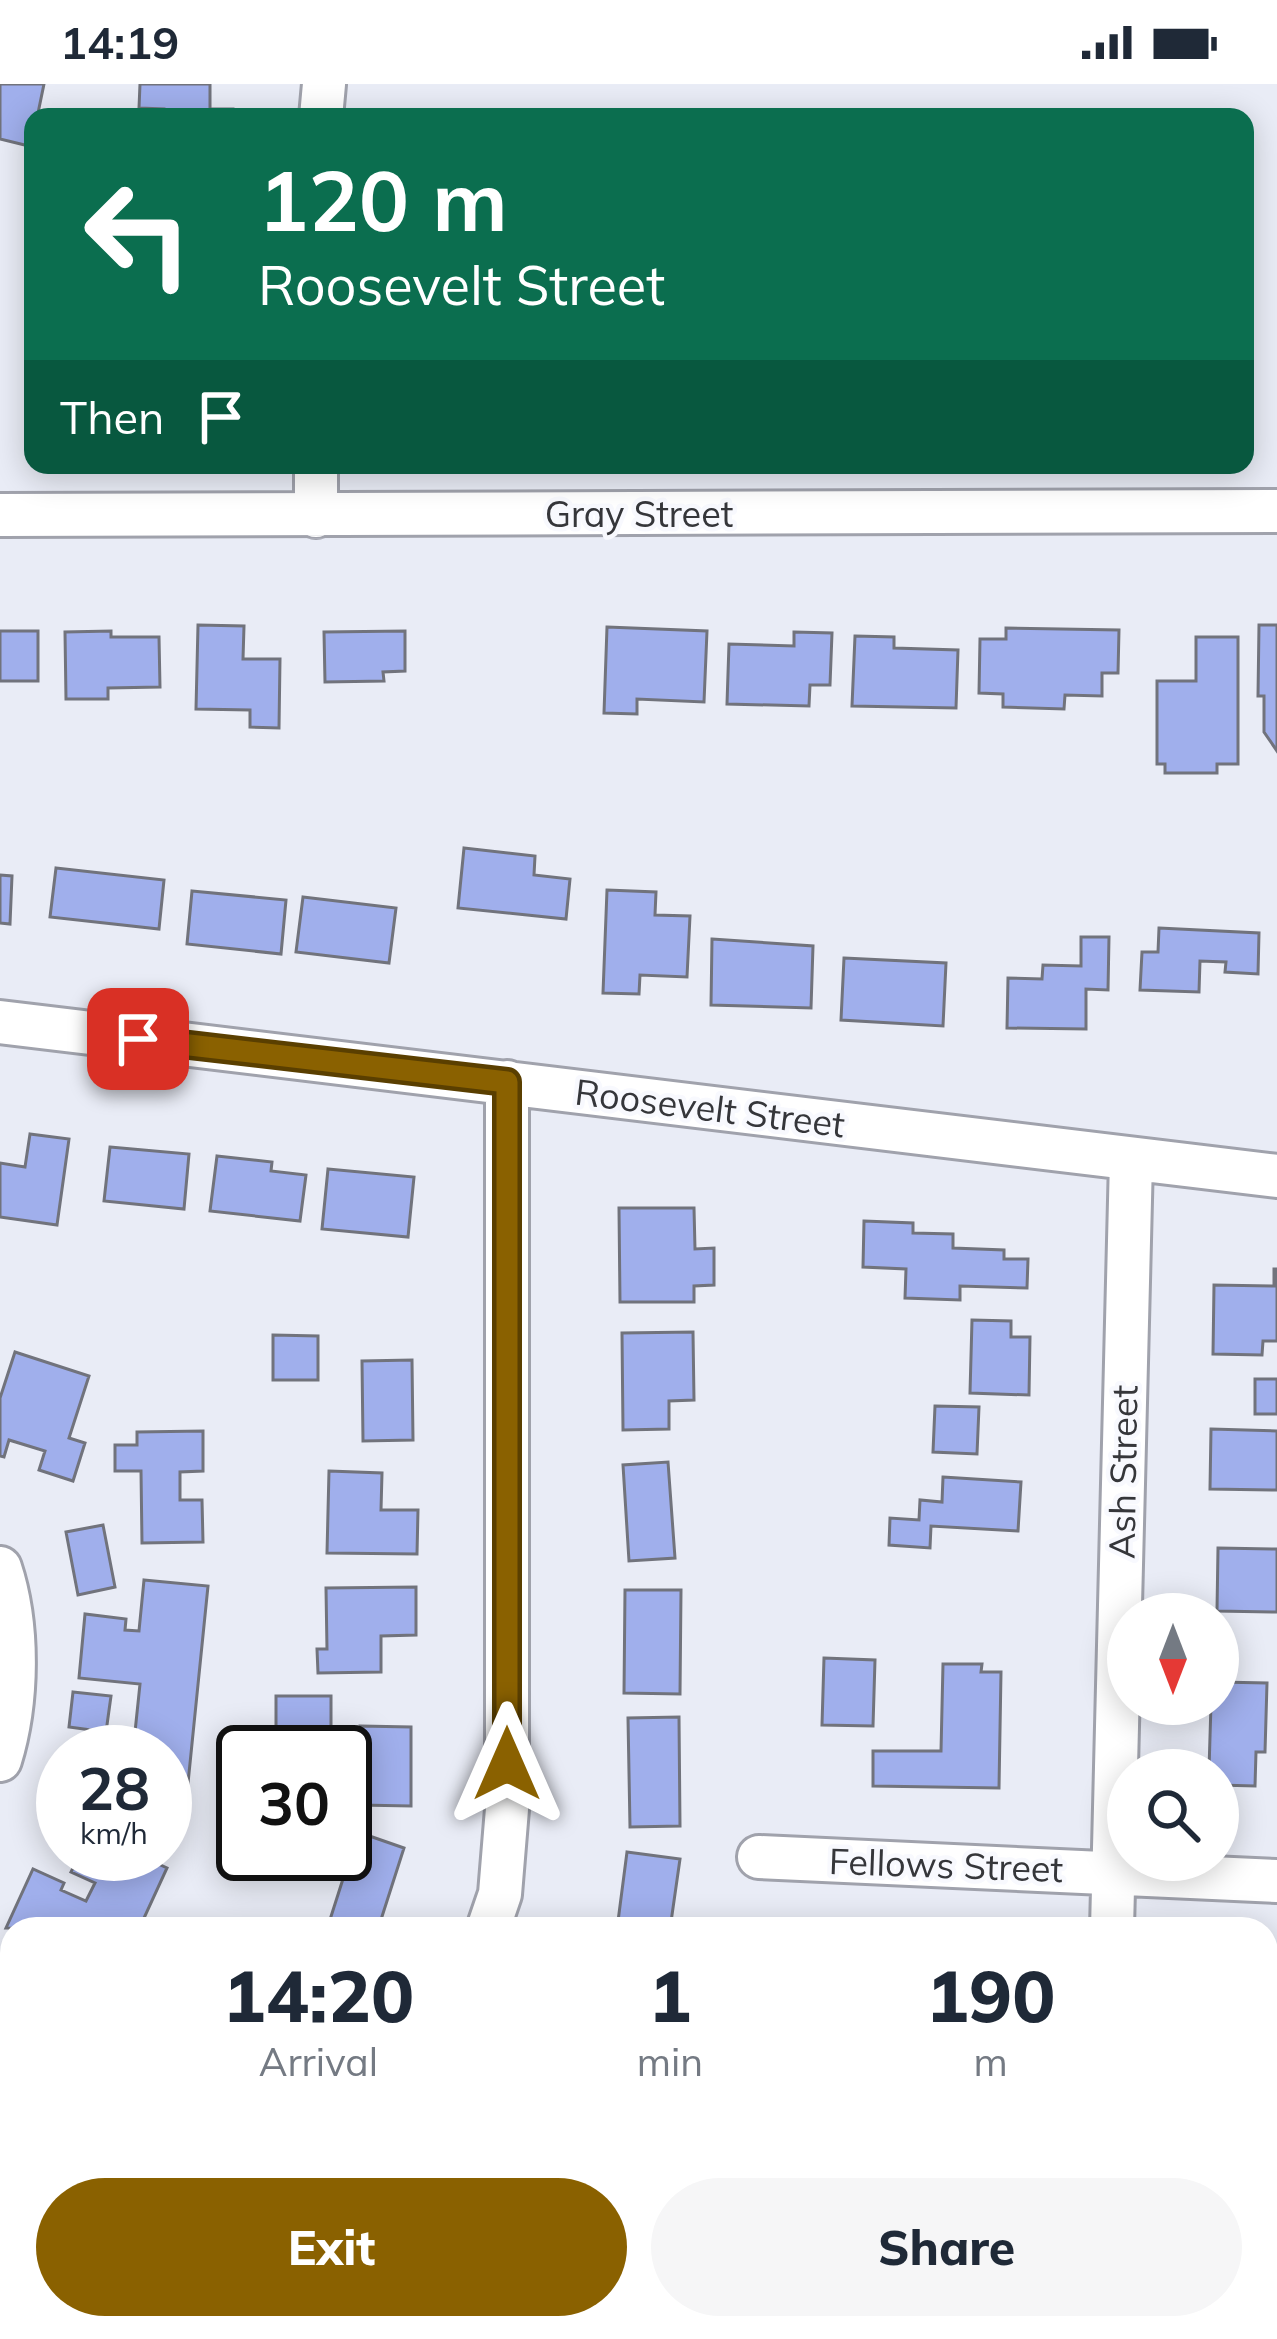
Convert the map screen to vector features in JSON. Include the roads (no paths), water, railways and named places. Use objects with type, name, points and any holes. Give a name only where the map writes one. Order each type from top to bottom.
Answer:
[{"type":"street","points":[[316,474],[316,516]]},
{"type":"street","name":"Gray Street","points":[[0,515],[1277,511]]},
{"type":"street","name":"Roosevelt Street","points":[[0,1022],[1277,1177]]},
{"type":"street","points":[[492,1917],[500,1894],[507,1809],[507,1082]]},
{"type":"street","name":"Ash Street","points":[[1117,1749],[1131,1160]]},
{"type":"street","points":[[0,1568],[9,1596],[13,1659],[6,1743],[0,1760]]},
{"type":"street","name":"Fellows Street","points":[[759,1857],[1107,1873]]},
{"type":"street","name":"Fellows Street","points":[[1239,1879],[1277,1881]]},
{"type":"street","name":"Ash Street","points":[[1112,1917],[1114,1881]]}]
